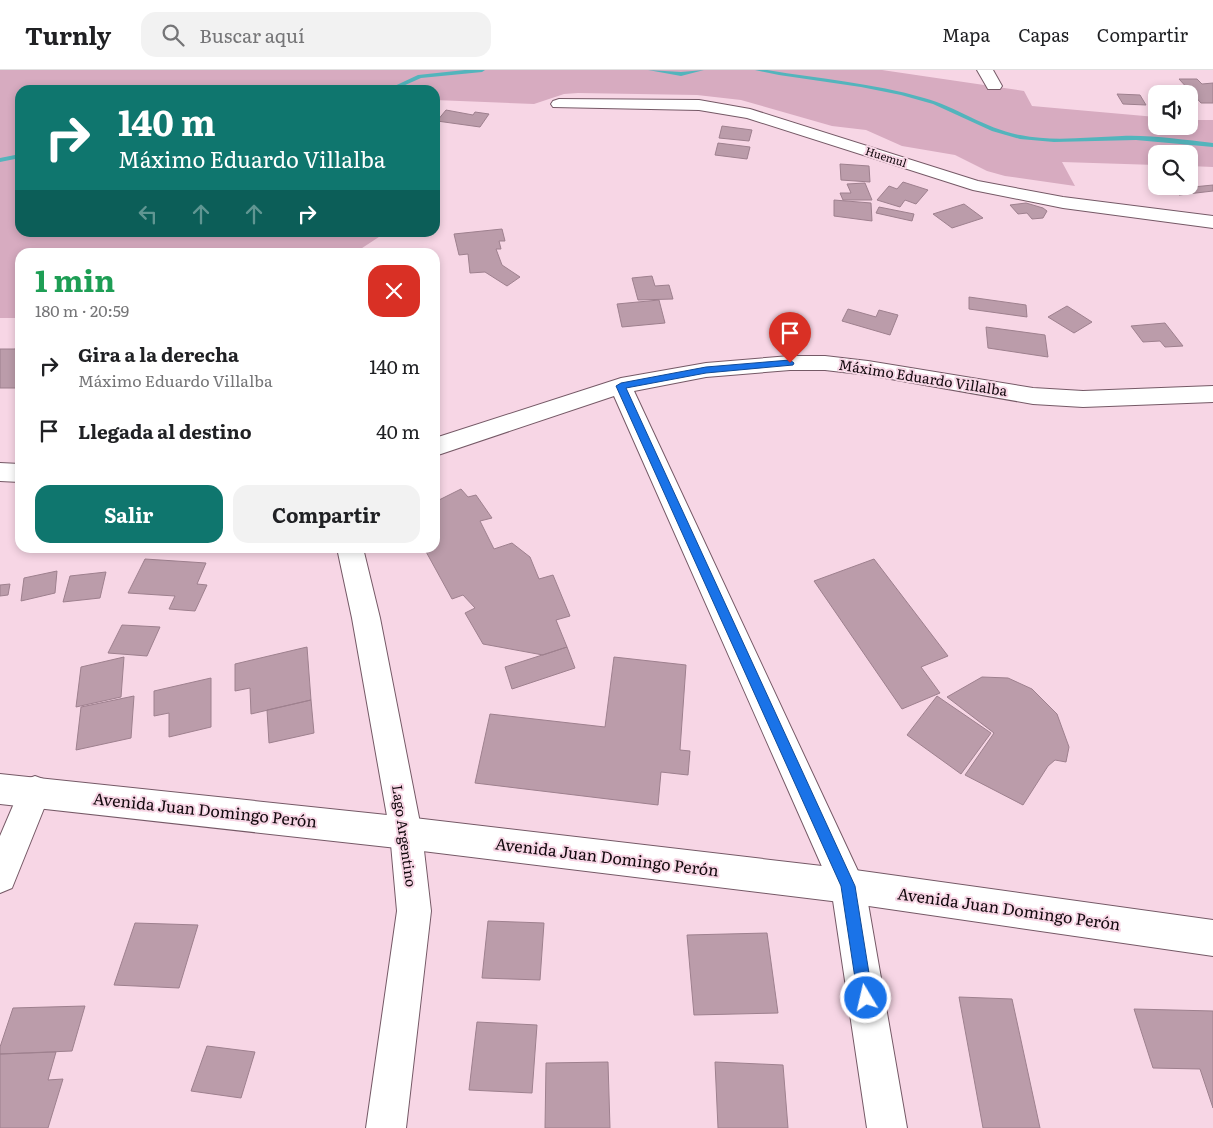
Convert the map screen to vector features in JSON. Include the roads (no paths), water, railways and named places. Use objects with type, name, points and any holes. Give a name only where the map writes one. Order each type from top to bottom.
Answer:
[{"type":"street","points":[[985,70],[994,86]]},
{"type":"street","name":"Huemul","points":[[559,104],[699,105],[721,108],[750,114],[974,185],[1003,192],[1130,212],[1213,222]]},
{"type":"street","name":"Máximo Eduardo Villalba","points":[[440,445],[621,386],[706,370],[790,363],[825,363],[868,368],[1033,396],[1084,399],[1213,394]]},
{"type":"street","points":[[621,386],[848,886],[887,1128]]},
{"type":"street","points":[[0,472],[15,473]]},
{"type":"street","name":"Lago Argentino","points":[[351,553],[366,618],[406,833],[414,911],[386,1128]]},
{"type":"street","name":"Avenida Juan Domingo Perón","points":[[0,788],[406,833],[848,886],[1213,938]]},
{"type":"street","points":[[0,876],[35,791]]},
{"type":"waterway","points":[[400,85],[420,76],[482,70]]},
{"type":"waterway","points":[[651,70],[681,74],[701,70]]},
{"type":"waterway","points":[[758,70],[902,94],[935,103],[994,130],[1032,139],[1136,138],[1213,145]]},
{"type":"waterway","points":[[0,160],[15,157]]}]
